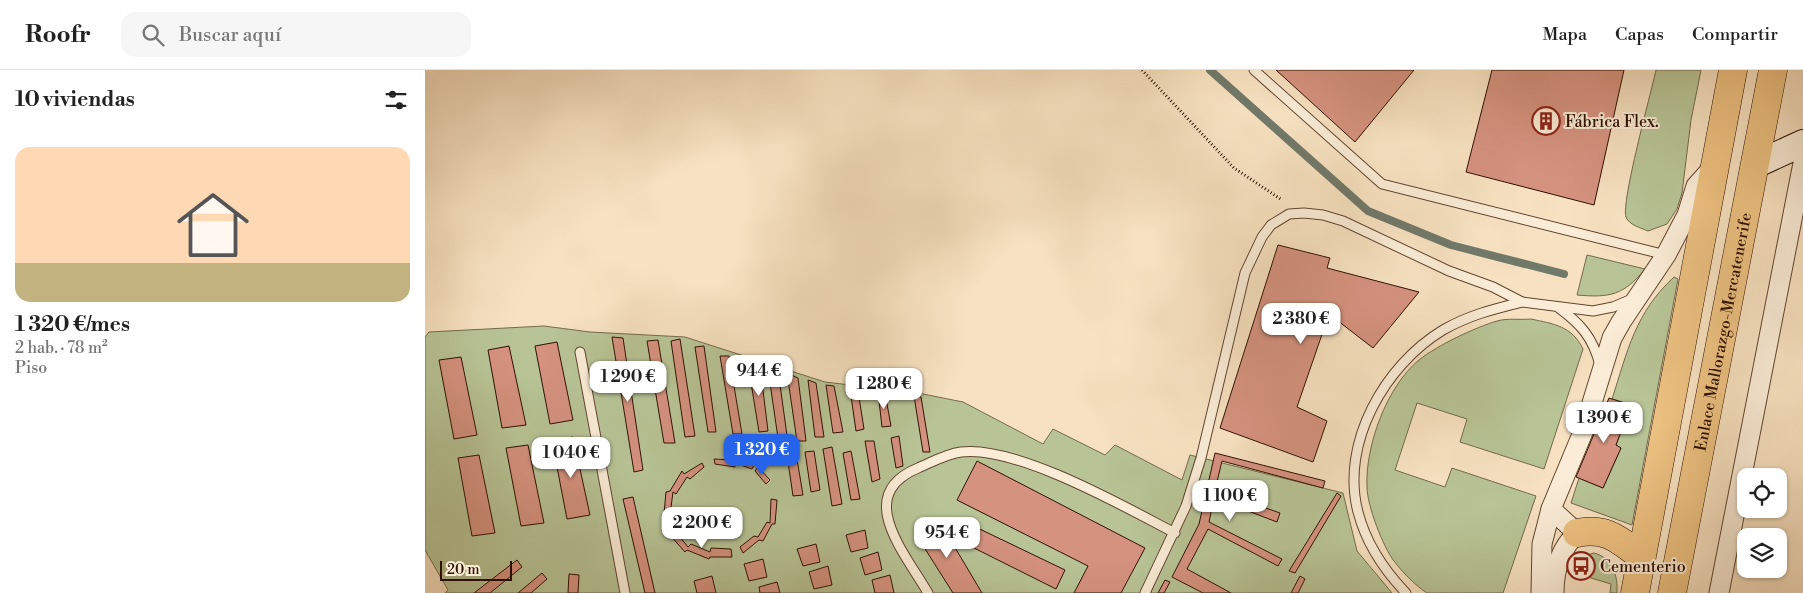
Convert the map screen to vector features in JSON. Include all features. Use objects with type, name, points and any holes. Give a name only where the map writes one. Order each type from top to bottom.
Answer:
[{"type":"main road","points":[[1635,593],[1733,70]]},
{"type":"main road","name":"Enlace Mallorazgo-Mercatenerife","points":[[1672,593],[1773,70]]},
{"type":"main road","points":[[1577,533],[1591,530],[1612,534],[1641,556]]},
{"type":"street","points":[[1755,165],[1803,143]]},
{"type":"street","points":[[1719,593],[1803,163]]},
{"type":"street","points":[[1541,593],[1542,544],[1551,509],[1583,432],[1612,338],[1666,255],[1687,215],[1696,186],[1715,165]]},
{"type":"street","points":[[1551,509],[1577,533],[1566,543],[1561,554],[1554,593]]},
{"type":"lane","points":[[1254,70],[1382,184],[1666,255]]},
{"type":"lane","points":[[1145,593],[1175,533],[1201,458],[1245,274],[1262,237],[1271,225],[1289,214],[1323,214],[1343,221],[1449,271],[1493,287],[1522,302],[1593,311],[1613,307],[1639,297]]},
{"type":"lane","points":[[1406,593],[1383,565],[1372,546],[1358,511],[1355,485],[1357,454],[1371,410],[1393,374],[1404,361],[1430,339],[1470,317],[1485,311],[1522,302]]},
{"type":"lane","points":[[1559,308],[1577,320],[1588,333],[1597,351],[1601,372]]},
{"type":"lane","points":[[580,352],[625,593]]},
{"type":"lane","points":[[928,593],[893,533],[887,518],[885,503],[889,490],[897,479],[942,458],[961,452],[984,452],[1034,467],[1092,490],[1175,533]]},
{"type":"path","points":[[1142,70],[1234,168],[1284,201],[1289,214]]},
{"type":"green space","points":[[1656,70],[1701,70],[1691,120],[1682,193],[1677,209],[1667,224],[1648,231],[1635,226],[1628,220],[1626,217],[1626,207],[1632,170]]},
{"type":"green space","points":[[1587,255],[1645,269],[1630,284],[1615,293],[1599,296],[1577,295]]},
{"type":"green space","points":[[1674,277],[1678,279],[1632,525],[1571,503],[1579,478],[1603,488],[1621,448],[1616,445],[1631,405],[1612,399],[1628,348],[1650,304]]},
{"type":"green space","points":[[1531,319],[1555,325],[1568,331],[1579,341],[1583,349],[1544,469],[1460,442],[1467,419],[1417,403],[1395,470],[1445,487],[1452,468],[1536,496],[1503,593],[1427,593],[1405,574],[1390,555],[1376,526],[1370,504],[1367,471],[1374,436],[1380,418],[1397,385],[1407,371],[1435,349],[1468,332],[1497,321]]},
{"type":"green space","points":[[544,326],[590,332],[685,337],[825,382],[918,393],[963,402],[1043,444],[1053,429],[1105,455],[1115,445],[1182,480],[1190,455],[1343,493],[1357,551],[1392,593],[445,593],[448,590],[425,550],[425,337],[429,332]]},
{"type":"green space","points":[[1594,553],[1606,559],[1613,568],[1617,580],[1617,593],[1610,593],[1611,584],[1578,574],[1587,555]]},
{"type":"building","points":[[1276,70],[1414,70],[1355,142]]},
{"type":"building","name":"Fábrica Flex.","points":[[1492,70],[1624,70],[1594,205],[1466,172]]},
{"type":"building","points":[[1278,245],[1330,258],[1327,268],[1419,292],[1373,348],[1329,314],[1297,407],[1327,421],[1313,462],[1220,428]]},
{"type":"building","points":[[612,337],[623,338],[643,470],[634,472]]},
{"type":"building","points":[[680,339],[695,436],[685,437],[671,341]]},
{"type":"building","points":[[658,340],[675,443],[664,443],[647,341]]},
{"type":"building","points":[[557,342],[573,420],[550,424],[535,346]]},
{"type":"building","points":[[509,346],[526,425],[502,428],[488,350]]},
{"type":"building","points":[[704,346],[716,432],[708,432],[695,347]]},
{"type":"building","points":[[720,356],[729,356],[742,434],[733,434]]},
{"type":"building","points":[[461,357],[477,435],[454,439],[439,360]]},
{"type":"building","points":[[748,364],[760,366],[768,431],[759,432]]},
{"type":"building","points":[[768,369],[778,370],[788,443],[779,445]]},
{"type":"building","points":[[787,373],[798,378],[806,441],[797,441]]},
{"type":"building","points":[[808,380],[816,383],[824,437],[815,437]]},
{"type":"building","points":[[826,385],[834,386],[843,432],[833,433]]},
{"type":"building","points":[[850,389],[858,391],[864,429],[856,431]]},
{"type":"building","points":[[878,392],[885,393],[891,426],[882,427]]},
{"type":"building","points":[[914,396],[921,397],[930,452],[923,452]]},
{"type":"building","points":[[1609,398],[1631,405],[1616,445],[1621,448],[1603,488],[1576,477]]},
{"type":"building","points":[[899,436],[903,466],[896,468],[891,438]]},
{"type":"building","points":[[573,437],[590,515],[567,519],[552,441]]},
{"type":"building","points":[[865,441],[874,441],[880,479],[872,482]]},
{"type":"building","points":[[528,445],[544,523],[521,526],[506,448]]},
{"type":"building","points":[[832,447],[842,504],[832,506],[823,449]]},
{"type":"building","points":[[814,451],[820,490],[811,492],[805,452]]},
{"type":"building","points":[[851,451],[860,499],[851,500],[843,453]]},
{"type":"building","points":[[796,453],[803,495],[793,496],[787,455]]},
{"type":"building","points":[[1215,453],[1325,481],[1323,488],[1222,461],[1215,490],[1280,513],[1277,522],[1214,498],[1209,522],[1282,559],[1278,566],[1208,529],[1187,569],[1231,593],[1203,593],[1172,577],[1199,524]]},
{"type":"building","points":[[479,455],[495,533],[472,536],[458,458]]},
{"type":"building","points":[[735,458],[754,465],[752,469],[735,463],[735,467],[715,464],[714,459],[734,460]]},
{"type":"building","points":[[977,461],[1145,548],[1121,593],[1074,593],[1088,566],[957,500]]},
{"type":"building","points":[[702,463],[704,467],[690,479],[687,477],[676,494],[673,492],[670,515],[664,514],[666,492],[670,491],[682,471],[684,474]]},
{"type":"building","points":[[758,467],[770,480],[766,484],[755,471]]},
{"type":"building","points":[[1337,493],[1341,496],[1295,573],[1289,571]]},
{"type":"building","points":[[633,497],[655,593],[645,593],[623,499]]},
{"type":"building","points":[[771,499],[777,500],[775,524],[772,524],[763,541],[759,540],[743,553],[740,547],[754,536],[758,537],[767,522],[770,523]]},
{"type":"building","points":[[938,519],[982,593],[953,593],[915,533]]},
{"type":"building","points":[[963,521],[1065,570],[1056,589],[962,542],[966,532],[958,528]]},
{"type":"building","points":[[865,530],[868,548],[851,552],[846,535]]},
{"type":"building","points":[[675,531],[688,547],[691,544],[710,552],[711,548],[731,549],[732,557],[710,557],[709,559],[687,550],[685,552],[669,534]]},
{"type":"building","points":[[816,544],[820,562],[803,566],[797,549]]},
{"type":"building","points":[[878,552],[882,570],[865,575],[860,558]]},
{"type":"building","points":[[763,559],[767,577],[749,581],[744,564]]},
{"type":"building","points":[[517,560],[522,567],[490,593],[474,593]]},
{"type":"building","points":[[828,566],[832,585],[814,589],[809,572]]},
{"type":"building","points":[[542,573],[547,579],[531,593],[518,593]]},
{"type":"building","points":[[569,574],[579,575],[578,593],[568,593]]},
{"type":"building","points":[[890,575],[894,593],[875,593],[872,580]]},
{"type":"building","points":[[712,576],[716,593],[697,593],[694,581]]},
{"type":"building","points":[[1300,576],[1305,579],[1298,593],[1291,593]]},
{"type":"building","points":[[1165,580],[1170,582],[1164,593],[1158,593]]},
{"type":"building","points":[[777,582],[780,593],[760,593],[759,587]]},
{"type":"waterway","points":[[1210,70],[1368,211],[1451,245],[1564,274]]},
{"type":"place","name":"Fábrica Flex.","points":[[1546,121]]},
{"type":"place","name":"Cementerio","points":[[1581,566]]}]
